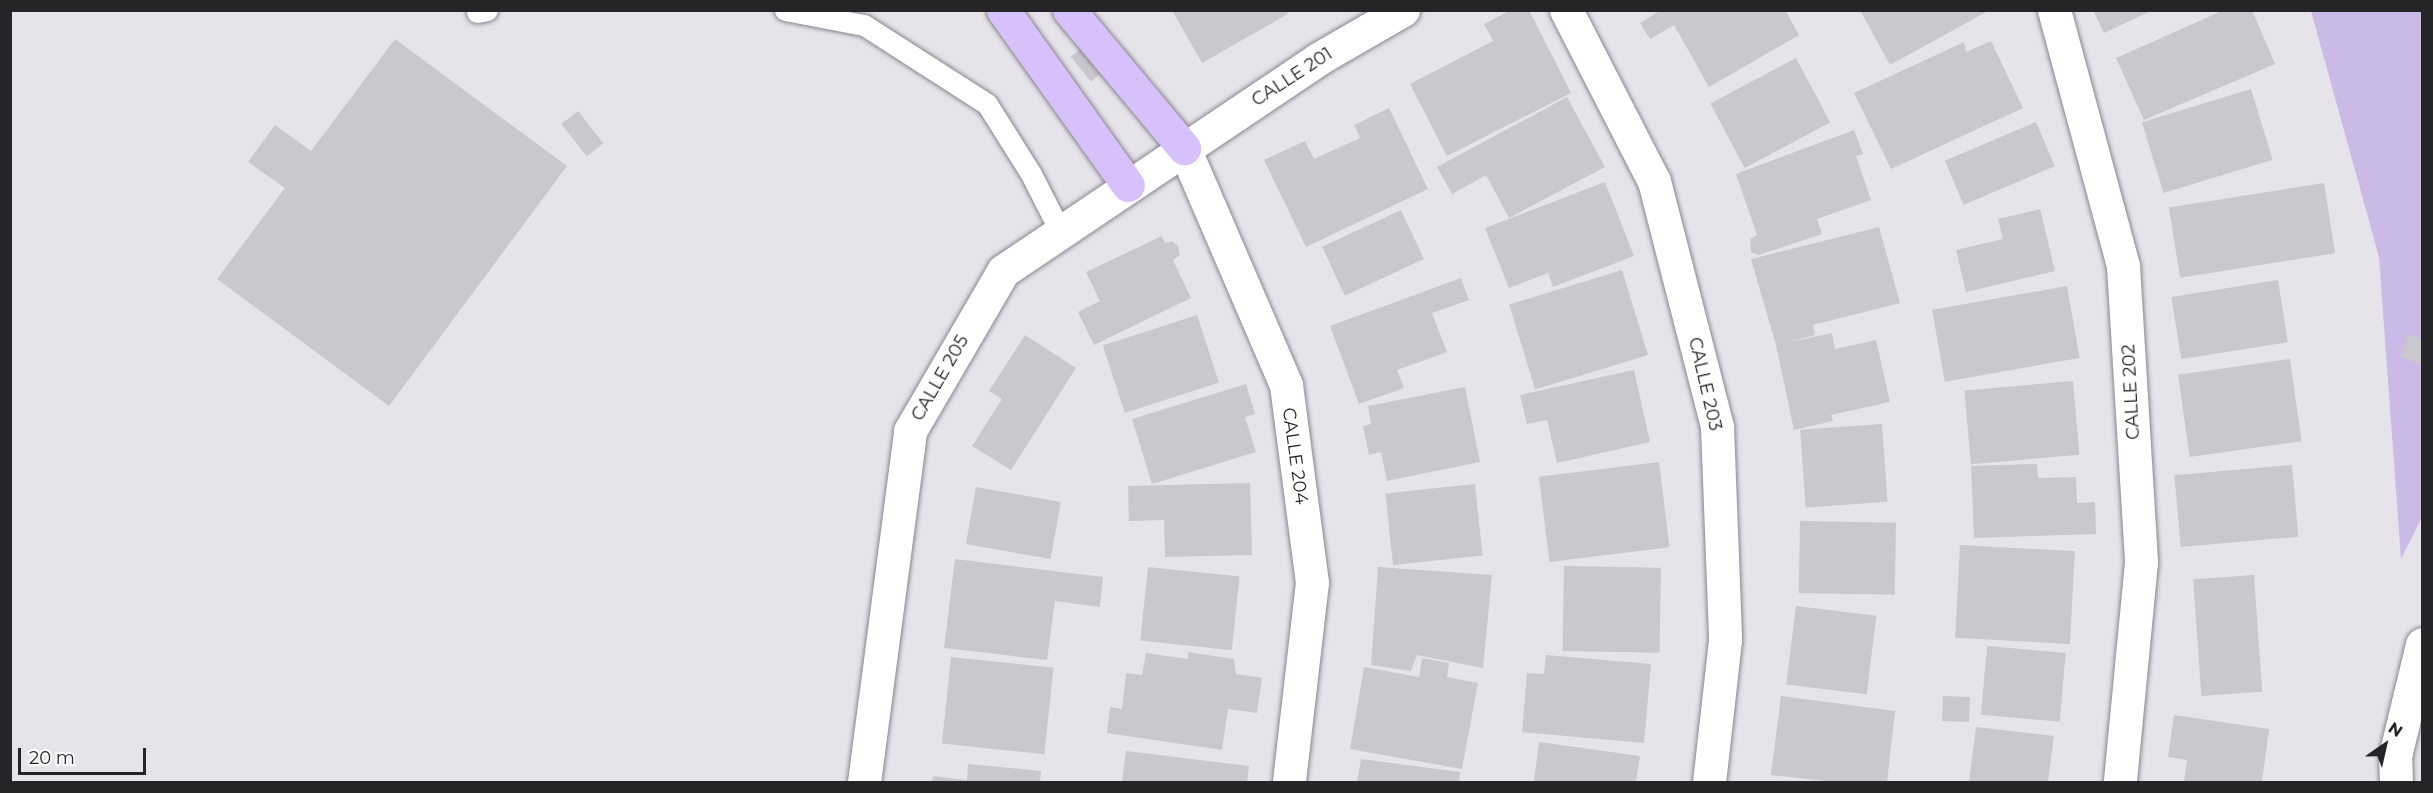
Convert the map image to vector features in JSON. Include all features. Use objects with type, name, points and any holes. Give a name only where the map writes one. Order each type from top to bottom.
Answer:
[{"type":"main road","points":[[1004,10],[1128,185]]},
{"type":"main road","points":[[1069,10],[1184,148]]},
{"type":"street","name":"CALLE 201","points":[[1184,148],[1318,59],[1403,10]]},
{"type":"street","name":"CALLE 203","points":[[1566,10],[1654,181],[1717,427],[1725,640],[1709,783]]},
{"type":"street","name":"CALLE 202","points":[[2054,10],[2123,266],[2141,562],[2120,783]]},
{"type":"street","name":"CALLE 205","points":[[864,783],[910,431],[1003,271],[1184,148]]},
{"type":"street","name":"CALLE 204","points":[[1184,148],[1286,385],[1312,582],[1289,783]]},
{"type":"street","points":[[2396,783],[2395,756],[2422,644]]},
{"type":"lane","points":[[785,10],[864,25],[987,104],[1031,174],[1060,231]]},
{"type":"shaded area","points":[[2311,11],[2422,11],[2422,517],[2401,559],[2379,257]]},
{"type":"building","points":[[1172,10],[1286,10],[1288,14],[1202,63]]},
{"type":"building","points":[[1511,10],[1529,10],[1571,93],[1447,156],[1410,84],[1493,41],[1484,24]]},
{"type":"building","points":[[1661,10],[1785,10],[1799,35],[1709,87],[1674,25],[1650,39],[1640,23]]},
{"type":"building","points":[[1860,10],[1985,10],[1986,12],[1890,65]]},
{"type":"building","points":[[2093,10],[2153,10],[2104,33]]},
{"type":"building","points":[[2224,10],[2252,10],[2275,64],[2144,120],[2116,58]]},
{"type":"building","points":[[395,39],[567,166],[389,406],[217,279],[285,188],[248,162],[275,125],[311,151]]},
{"type":"building","points":[[1991,41],[2023,108],[1891,169],[1854,93],[1964,42],[1966,52]]},
{"type":"building","points":[[1084,46],[1104,71],[1091,82],[1071,57]]},
{"type":"building","points":[[1796,58],[1830,122],[1745,168],[1710,104]]},
{"type":"building","points":[[2251,89],[2273,160],[2164,193],[2142,122]]},
{"type":"building","points":[[1567,97],[1605,167],[1509,218],[1486,175],[1452,194],[1437,167]]},
{"type":"building","points":[[1389,108],[1428,189],[1306,247],[1264,160],[1305,141],[1314,159],[1360,138],[1354,125]]},
{"type":"building","points":[[578,111],[603,143],[587,156],[561,124]]},
{"type":"building","points":[[2036,122],[2055,166],[1964,205],[1945,161]]},
{"type":"building","points":[[1854,130],[1863,154],[1856,156],[1871,200],[1817,219],[1822,234],[1759,255],[1751,252],[1750,239],[1757,235],[1736,174]]},
{"type":"building","points":[[1605,182],[1634,256],[1553,287],[1548,273],[1509,288],[1485,228]]},
{"type":"building","points":[[2324,183],[2335,253],[2180,278],[2169,208]]},
{"type":"building","points":[[2040,209],[2055,271],[1966,292],[1956,250],[2003,239],[1998,219]]},
{"type":"building","points":[[1401,210],[1424,259],[1345,296],[1322,247]]},
{"type":"building","points":[[1879,227],[1900,303],[1813,325],[1815,335],[1789,342],[1832,333],[1835,349],[1876,340],[1890,402],[1831,415],[1833,421],[1794,430],[1776,345],[1751,259]]},
{"type":"building","points":[[1162,236],[1165,243],[1171,241],[1178,246],[1180,255],[1173,260],[1191,298],[1094,345],[1078,312],[1100,301],[1086,272]]},
{"type":"building","points":[[1622,270],[1648,355],[1535,390],[1509,304]]},
{"type":"building","points":[[1461,278],[1469,300],[1432,313],[1447,352],[1397,370],[1404,388],[1359,404],[1330,326]]},
{"type":"building","points":[[2278,280],[2288,342],[2181,359],[2171,297]]},
{"type":"building","points":[[2067,286],[2080,358],[1945,382],[1932,310]]},
{"type":"building","points":[[1197,315],[1219,383],[1125,413],[1103,346]]},
{"type":"building","points":[[2409,334],[2422,339],[2422,365],[2400,357]]},
{"type":"building","points":[[1025,335],[1076,368],[1011,470],[972,446],[1002,399],[989,391]]},
{"type":"building","points":[[2290,359],[2302,441],[2190,457],[2178,375]]},
{"type":"building","points":[[1634,370],[1650,442],[1557,463],[1547,420],[1527,424],[1520,395]]},
{"type":"building","points":[[2073,381],[2079,455],[1971,464],[1964,390]]},
{"type":"building","points":[[1246,384],[1255,414],[1245,417],[1256,452],[1152,484],[1132,419]]},
{"type":"building","points":[[1465,387],[1480,462],[1387,481],[1381,452],[1369,455],[1363,426],[1371,424],[1368,406]]},
{"type":"building","points":[[1882,424],[1887,502],[1806,508],[1800,430]]},
{"type":"building","points":[[1659,462],[1669,547],[1549,562],[1539,477]]},
{"type":"building","points":[[2037,464],[2038,478],[2076,477],[2077,503],[2095,502],[2096,534],[1974,538],[1971,466]]},
{"type":"building","points":[[2292,465],[2298,537],[2181,547],[2174,475]]},
{"type":"building","points":[[1250,483],[1252,555],[1165,557],[1164,520],[1129,521],[1128,486]]},
{"type":"building","points":[[1475,484],[1483,556],[1393,565],[1385,493]]},
{"type":"building","points":[[976,487],[1061,502],[1051,559],[966,544]]},
{"type":"building","points":[[1800,521],[1896,523],[1895,595],[1799,593]]},
{"type":"building","points":[[1960,545],[2075,551],[2070,644],[1955,638]]},
{"type":"building","points":[[955,559],[1103,577],[1100,607],[1055,601],[1047,660],[944,648]]},
{"type":"building","points":[[1564,566],[1661,568],[1660,653],[1563,651]]},
{"type":"building","points":[[1148,567],[1239,577],[1232,650],[1140,641]]},
{"type":"building","points":[[1378,567],[1492,575],[1483,668],[1417,655],[1411,671],[1371,665]]},
{"type":"building","points":[[2254,575],[2262,692],[2201,696],[2193,579]]},
{"type":"building","points":[[1796,606],[1876,616],[1867,694],[1786,684]]},
{"type":"building","points":[[1987,646],[2066,653],[2060,722],[1981,715]]},
{"type":"building","points":[[1188,652],[1234,659],[1236,674],[1262,678],[1257,713],[1228,709],[1222,750],[1107,733],[1110,707],[1122,709],[1126,673],[1142,675],[1146,653],[1188,659]]},
{"type":"building","points":[[1546,655],[1651,664],[1644,743],[1522,732],[1527,673],[1544,674]]},
{"type":"building","points":[[951,657],[1053,668],[1044,754],[942,744]]},
{"type":"building","points":[[1422,658],[1449,663],[1447,677],[1478,683],[1462,769],[1350,749],[1364,667],[1419,677]]},
{"type":"building","points":[[1781,696],[1895,711],[1887,782],[1834,782],[1771,775]]},
{"type":"building","points":[[1943,696],[1970,697],[1969,722],[1942,721]]},
{"type":"building","points":[[2174,715],[2269,729],[2262,782],[2184,782],[2187,760],[2168,757]]},
{"type":"building","points":[[1976,727],[2054,736],[2048,782],[1969,782]]},
{"type":"building","points":[[1539,742],[1640,756],[1636,782],[1534,782]]},
{"type":"building","points":[[1126,751],[1249,766],[1247,782],[1122,782]]},
{"type":"building","points":[[1361,759],[1460,772],[1459,782],[1357,782]]},
{"type":"building","points":[[968,764],[1041,771],[1040,782],[932,782],[933,776],[967,780]]}]
